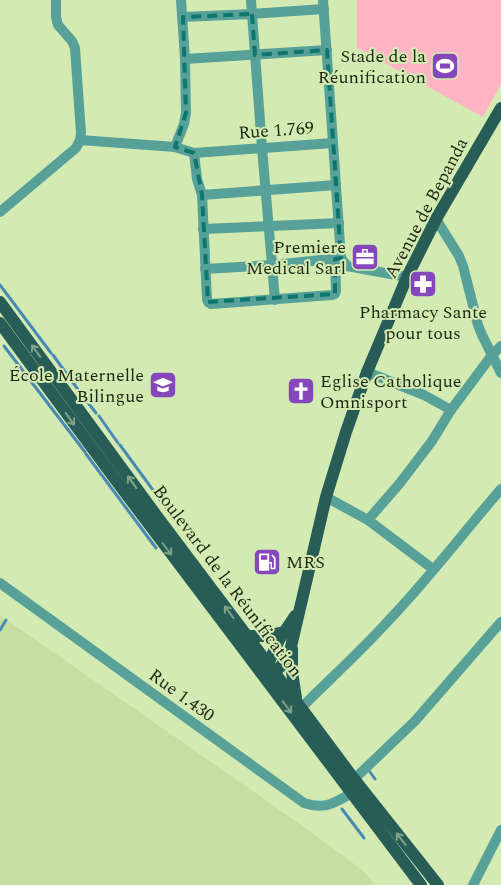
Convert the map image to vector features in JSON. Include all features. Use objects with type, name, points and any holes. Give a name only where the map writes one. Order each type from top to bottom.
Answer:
[{"type":"main road","name":"Avenue de Bepanda","points":[[267,672],[286,659],[292,642],[326,497],[346,432],[367,372],[406,276],[436,219],[501,108]]},
{"type":"main road","name":"Boulevard de la Réunification","points":[[0,302],[247,636],[267,672],[299,704],[351,786],[435,881]]},
{"type":"main road","points":[[0,324],[118,483],[267,672],[421,885]]},
{"type":"main road","name":"Avenue de Bepanda","points":[[267,672],[284,632],[298,612]]},
{"type":"main road","points":[[247,636],[265,636],[284,632]]},
{"type":"main road","points":[[292,642],[292,672],[299,704]]},
{"type":"main road","points":[[435,881],[448,885]]},
{"type":"street","points":[[0,212],[65,159],[76,148],[80,140],[75,48],[72,41],[58,25],[56,0]]},
{"type":"street","points":[[175,147],[186,113],[181,0]]},
{"type":"street","points":[[251,0],[275,300]]},
{"type":"street","points":[[183,17],[252,14],[323,4]]},
{"type":"street","name":"Rue 1.769","points":[[80,140],[175,147],[194,153],[333,143],[323,4]]},
{"type":"street","points":[[185,60],[327,50]]},
{"type":"street","points":[[194,153],[197,179],[202,195],[208,302],[211,304],[275,300],[335,294],[339,223],[333,143]]},
{"type":"street","points":[[202,195],[336,185]]},
{"type":"street","points":[[436,219],[459,256],[478,325],[501,372]]},
{"type":"street","points":[[203,230],[339,223]]},
{"type":"street","points":[[205,269],[272,265],[338,258],[348,266],[406,276]]},
{"type":"street","points":[[368,520],[400,483],[432,441],[451,410],[492,355],[501,346]]},
{"type":"street","points":[[367,372],[424,395],[451,410]]},
{"type":"street","points":[[299,704],[385,625],[501,489]]},
{"type":"street","points":[[326,497],[368,520],[433,569]]},
{"type":"street","name":"Rue 1.430","points":[[0,583],[304,803],[315,806],[328,806],[351,786],[415,721],[501,622]]},
{"type":"street","points":[[473,885],[501,830]]},
{"type":"highlighted area","points":[[252,14],[255,55],[327,50],[341,258],[335,259],[335,294],[208,302],[202,195],[194,153],[175,147],[186,113],[183,17]]},
{"type":"shaded area","name":"Stade de la Réunification","points":[[357,0],[501,0],[501,84],[483,117],[357,48]]},
{"type":"shaded area","points":[[0,615],[300,824],[361,869],[376,885],[0,885]]},
{"type":"waterway","points":[[0,285],[51,353]]},
{"type":"waterway","points":[[4,346],[85,452]]},
{"type":"waterway","points":[[53,355],[87,402]]},
{"type":"waterway","points":[[89,404],[96,413]]},
{"type":"waterway","points":[[99,416],[118,443]]},
{"type":"waterway","points":[[120,445],[172,516]]},
{"type":"waterway","points":[[86,454],[156,548]]},
{"type":"waterway","points":[[242,606],[251,617]]},
{"type":"waterway","points":[[0,630],[6,620]]},
{"type":"waterway","points":[[370,772],[375,779]]},
{"type":"waterway","points":[[342,809],[364,838]]},
{"type":"place","name":"Stade de la Réunification","points":[[445,66]]},
{"type":"place","name":"Premiere Medical Sarl","points":[[365,257]]},
{"type":"place","name":"Pharmacy Sante pour tous","points":[[423,284]]},
{"type":"place","name":"École Maternelle Bilingue","points":[[163,385]]},
{"type":"place","name":"Eglise Catholique Omnisport","points":[[301,391]]},
{"type":"place","name":"MRS","points":[[267,562]]}]
